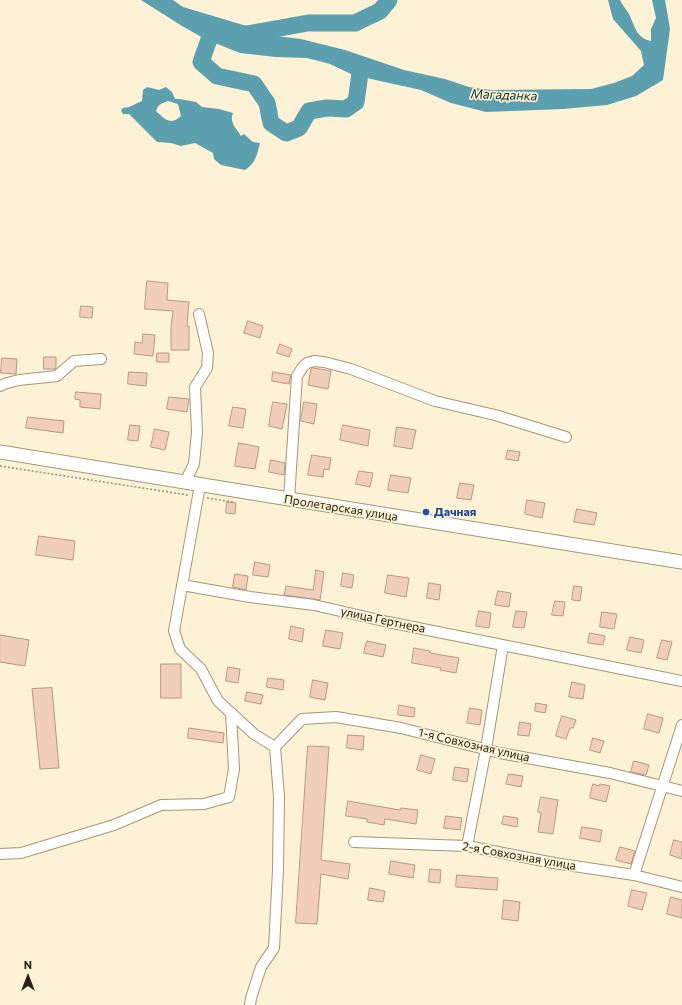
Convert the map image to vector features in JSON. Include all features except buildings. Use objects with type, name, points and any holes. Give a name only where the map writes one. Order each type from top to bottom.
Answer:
[{"type":"main road","name":"Пролетарская улица","points":[[0,452],[289,500],[682,562]]},
{"type":"street","points":[[185,482],[194,464],[197,432],[195,387],[207,368],[208,353],[199,314]]},
{"type":"street","points":[[0,386],[19,380],[57,376],[74,361],[101,359]]},
{"type":"street","points":[[289,500],[297,376],[307,363],[324,362],[351,369],[435,401],[495,415],[566,437]]},
{"type":"street","points":[[200,485],[174,631],[180,649],[201,669],[218,701],[254,734],[275,747],[279,797],[278,870],[274,948],[261,967],[250,998],[250,1005]]},
{"type":"street","name":"улица Гертнера","points":[[182,584],[250,597],[314,606],[503,646],[682,681]]},
{"type":"street","points":[[467,846],[486,749],[503,646]]},
{"type":"street","points":[[0,854],[22,853],[29,851],[114,825],[161,805],[204,804],[229,797],[234,769],[231,713]]},
{"type":"street","name":"1-я Совхозная улица","points":[[275,747],[302,719],[336,717],[401,728],[486,749],[610,773],[682,791]]},
{"type":"street","points":[[634,875],[682,725]]},
{"type":"street","name":"2-я Совхозная улица","points":[[354,842],[467,846],[554,864],[634,875],[682,887]]},
{"type":"water","points":[[141,0],[173,0],[183,7],[277,36],[301,39],[345,50],[404,70],[445,79],[469,87],[491,90],[591,89],[614,83],[632,76],[644,65],[641,51],[613,19],[608,0],[620,0],[639,34],[651,41],[651,29],[656,18],[652,0],[665,0],[670,29],[663,80],[636,96],[607,105],[563,109],[486,112],[451,103],[421,90],[353,75],[330,64],[307,58],[276,57],[240,53],[205,39]]},
{"type":"water","points":[[147,87],[159,90],[166,87],[172,92],[175,99],[196,102],[202,107],[219,109],[233,113],[232,122],[241,136],[244,134],[253,142],[260,143],[257,155],[253,162],[245,170],[221,165],[214,159],[213,153],[195,143],[181,146],[171,143],[157,142],[129,114],[123,114],[121,110],[142,101],[143,90]],"holes":[[[168,101],[178,104],[181,116],[174,121],[162,117],[156,111],[159,105]]]},
{"type":"waterway","name":"Магаданка","points":[[241,35],[308,23],[355,23],[380,11],[389,0]]},
{"type":"waterway","points":[[212,31],[201,62],[217,76],[254,84],[267,103],[271,123],[286,133],[299,128],[309,111],[327,108],[346,109],[356,102],[361,66]]},
{"type":"place","name":"Дачная","points":[[426,512]]}]
